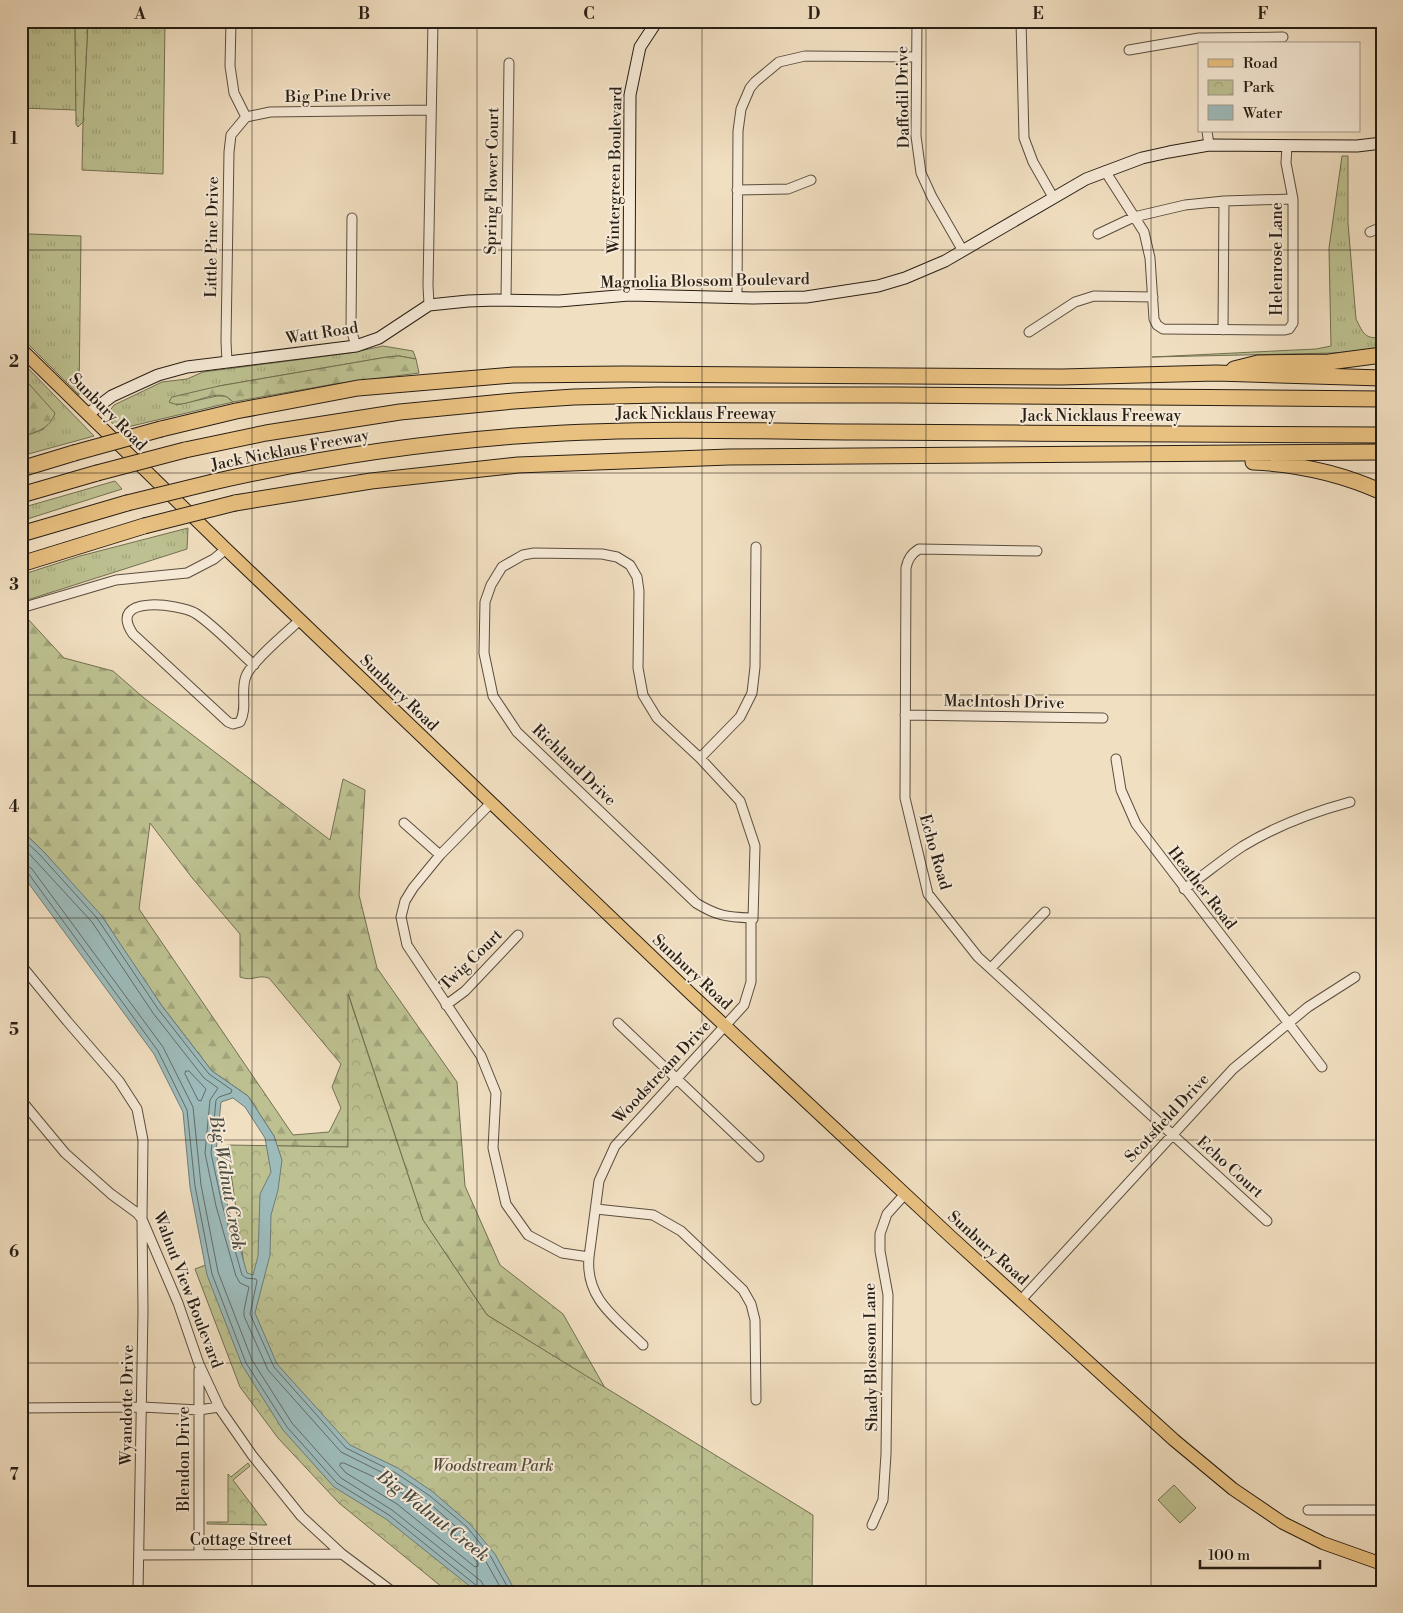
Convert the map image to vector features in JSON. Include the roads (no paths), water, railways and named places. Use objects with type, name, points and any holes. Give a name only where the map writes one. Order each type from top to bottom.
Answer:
[{"type":"highway","points":[[1216,373],[1258,363],[1329,362],[1382,355]]},
{"type":"highway","points":[[1336,377],[1382,372]]},
{"type":"highway","points":[[21,469],[161,429],[358,388],[514,375],[1062,377],[1216,373],[1382,378]]},
{"type":"highway","name":"Jack Nicklaus Freeway","points":[[21,495],[185,450],[266,433],[400,412],[514,401],[658,395],[1382,399]]},
{"type":"highway","name":"Jack Nicklaus Freeway","points":[[21,534],[127,503],[274,468],[398,448],[516,436],[576,432],[730,431],[1382,435]]},
{"type":"highway","points":[[21,564],[144,526],[235,504],[371,481],[518,465],[729,457],[1382,452]]},
{"type":"highway","points":[[1061,455],[1259,462],[1309,468],[1355,480],[1382,492]]},
{"type":"main road","name":"Sunbury Road","points":[[21,350],[691,994],[905,1194],[1174,1440],[1233,1488],[1269,1514],[1309,1536],[1354,1555],[1382,1564]]},
{"type":"street","points":[[231,21],[230,66],[234,93],[246,117]]},
{"type":"street","points":[[429,305],[430,110],[433,21]]},
{"type":"street","name":"Wintergreen Boulevard","points":[[629,295],[630,95],[640,47],[658,21]]},
{"type":"street","name":"Daffodil Drive","points":[[917,21],[916,136],[921,173],[963,251]]},
{"type":"street","points":[[1021,21],[1024,138],[1033,162],[1053,197]]},
{"type":"street","points":[[1129,50],[1199,41],[1283,37]]},
{"type":"street","points":[[737,297],[738,131],[740,109],[750,88],[779,62],[805,56],[916,57]]},
{"type":"street","name":"Spring Flower Court","points":[[506,300],[509,63]]},
{"type":"street","name":"Big Pine Drive","points":[[246,117],[270,112],[430,110]]},
{"type":"street","name":"Little Pine Drive","points":[[227,362],[229,152],[231,135],[246,117]]},
{"type":"street","points":[[1207,132],[1208,145]]},
{"type":"street","name":"Magnolia Blossom Boulevard","points":[[429,305],[468,301],[558,301],[629,295],[806,297],[878,286],[904,278],[963,251],[1053,197],[1104,171],[1142,158],[1208,145],[1339,146],[1382,143]]},
{"type":"street","name":"Helenrose Lane","points":[[1104,171],[1144,232],[1150,258],[1154,319],[1157,325],[1163,329],[1285,330],[1291,327],[1293,323],[1293,199],[1286,163],[1287,146]]},
{"type":"street","points":[[737,190],[788,189],[811,180]]},
{"type":"street","points":[[1098,234],[1134,217],[1185,205],[1224,201],[1293,199]]},
{"type":"street","points":[[1223,330],[1224,201]]},
{"type":"street","points":[[352,218],[352,329],[356,346]]},
{"type":"street","points":[[1370,232],[1382,227]]},
{"type":"street","points":[[1029,332],[1075,302],[1094,296],[1153,297]]},
{"type":"street","name":"Watt Road","points":[[88,414],[112,396],[158,375],[187,367],[356,346],[379,338],[429,305]]},
{"type":"street","points":[[700,758],[740,717],[752,693],[755,667],[756,547]]},
{"type":"street","points":[[21,608],[116,580],[187,573],[214,559],[226,549]]},
{"type":"street","name":"Echo Road","points":[[1037,551],[919,549],[908,560],[906,568],[905,798],[928,894],[978,957],[1172,1135]]},
{"type":"street","name":"Woodstream Drive","points":[[502,567],[523,555],[534,552],[602,554],[617,557],[630,565],[637,577],[639,591],[638,668],[643,695],[657,718],[700,758],[740,801],[755,846],[753,918],[751,918],[751,982],[744,1005],[615,1146],[599,1181],[588,1269],[593,1290],[605,1308],[643,1345]]},
{"type":"street","name":"Richland Drive","points":[[502,567],[491,585],[485,602],[484,653],[493,696],[517,732],[696,903],[711,912],[727,917],[751,918]]},
{"type":"street","points":[[254,665],[194,613],[173,608],[145,606],[135,607],[128,614],[127,623],[133,634],[228,722],[233,724],[240,722],[242,718],[243,688],[246,676],[254,665],[300,620]]},
{"type":"street","name":"MacIntosh Drive","points":[[905,715],[1103,718]]},
{"type":"street","name":"Heather Road","points":[[1116,759],[1120,790],[1136,824],[1322,1067]]},
{"type":"street","points":[[1184,889],[1243,846],[1292,821],[1350,802]]},
{"type":"street","points":[[491,803],[440,855],[413,888],[405,901],[401,917],[407,945],[481,1056],[496,1093],[492,1148],[506,1204],[528,1235],[562,1253],[589,1257]]},
{"type":"street","points":[[404,823],[440,855]]},
{"type":"street","points":[[991,968],[1045,912]]},
{"type":"street","name":"Twig Court","points":[[446,1005],[465,991],[518,935]]},
{"type":"street","name":"Walnut View Boulevard","points":[[21,966],[120,1081],[137,1109],[143,1140],[142,1219],[178,1303],[199,1364],[219,1407],[252,1455],[300,1516],[342,1554],[393,1592]]},
{"type":"street","name":"Scotsfield Drive","points":[[1021,1300],[1233,1069],[1308,1007],[1355,977]]},
{"type":"street","points":[[618,1023],[759,1157]]},
{"type":"street","points":[[21,1100],[65,1153],[142,1219]]},
{"type":"street","name":"Echo Court","points":[[1172,1135],[1267,1221]]},
{"type":"street","name":"Shady Blossom Lane","points":[[872,1525],[883,1500],[886,1454],[888,1295],[880,1251],[880,1234],[887,1214],[905,1194]]},
{"type":"street","points":[[596,1209],[653,1215],[681,1231],[743,1290],[752,1304],[756,1320],[756,1400]]},
{"type":"street","name":"Wyandotte Drive","points":[[138,1592],[142,1407],[142,1219]]},
{"type":"street","name":"Blendon Drive","points":[[199,1364],[199,1554]]},
{"type":"street","points":[[21,1408],[142,1407],[199,1410],[219,1407]]},
{"type":"street","points":[[1308,1510],[1382,1510]]},
{"type":"street","name":"Cottage Street","points":[[138,1555],[342,1554]]},
{"type":"water","name":"Big Walnut Creek","points":[[21,830],[44,852],[101,915],[162,1006],[212,1071],[248,1096],[274,1136],[282,1160],[278,1190],[271,1215],[270,1255],[255,1313],[277,1364],[350,1445],[398,1468],[433,1492],[470,1524],[495,1554],[512,1585],[520,1592],[477,1592],[386,1519],[334,1487],[283,1430],[242,1365],[207,1275],[190,1187],[183,1112],[154,1054],[21,873]],"holes":[[[233,1098],[245,1107],[265,1138],[271,1172],[260,1194],[258,1256],[253,1275],[247,1273],[227,1203],[216,1152],[221,1102]]]},
{"type":"park label","name":"Woodstream Park","points":[[493,1466]]}]
